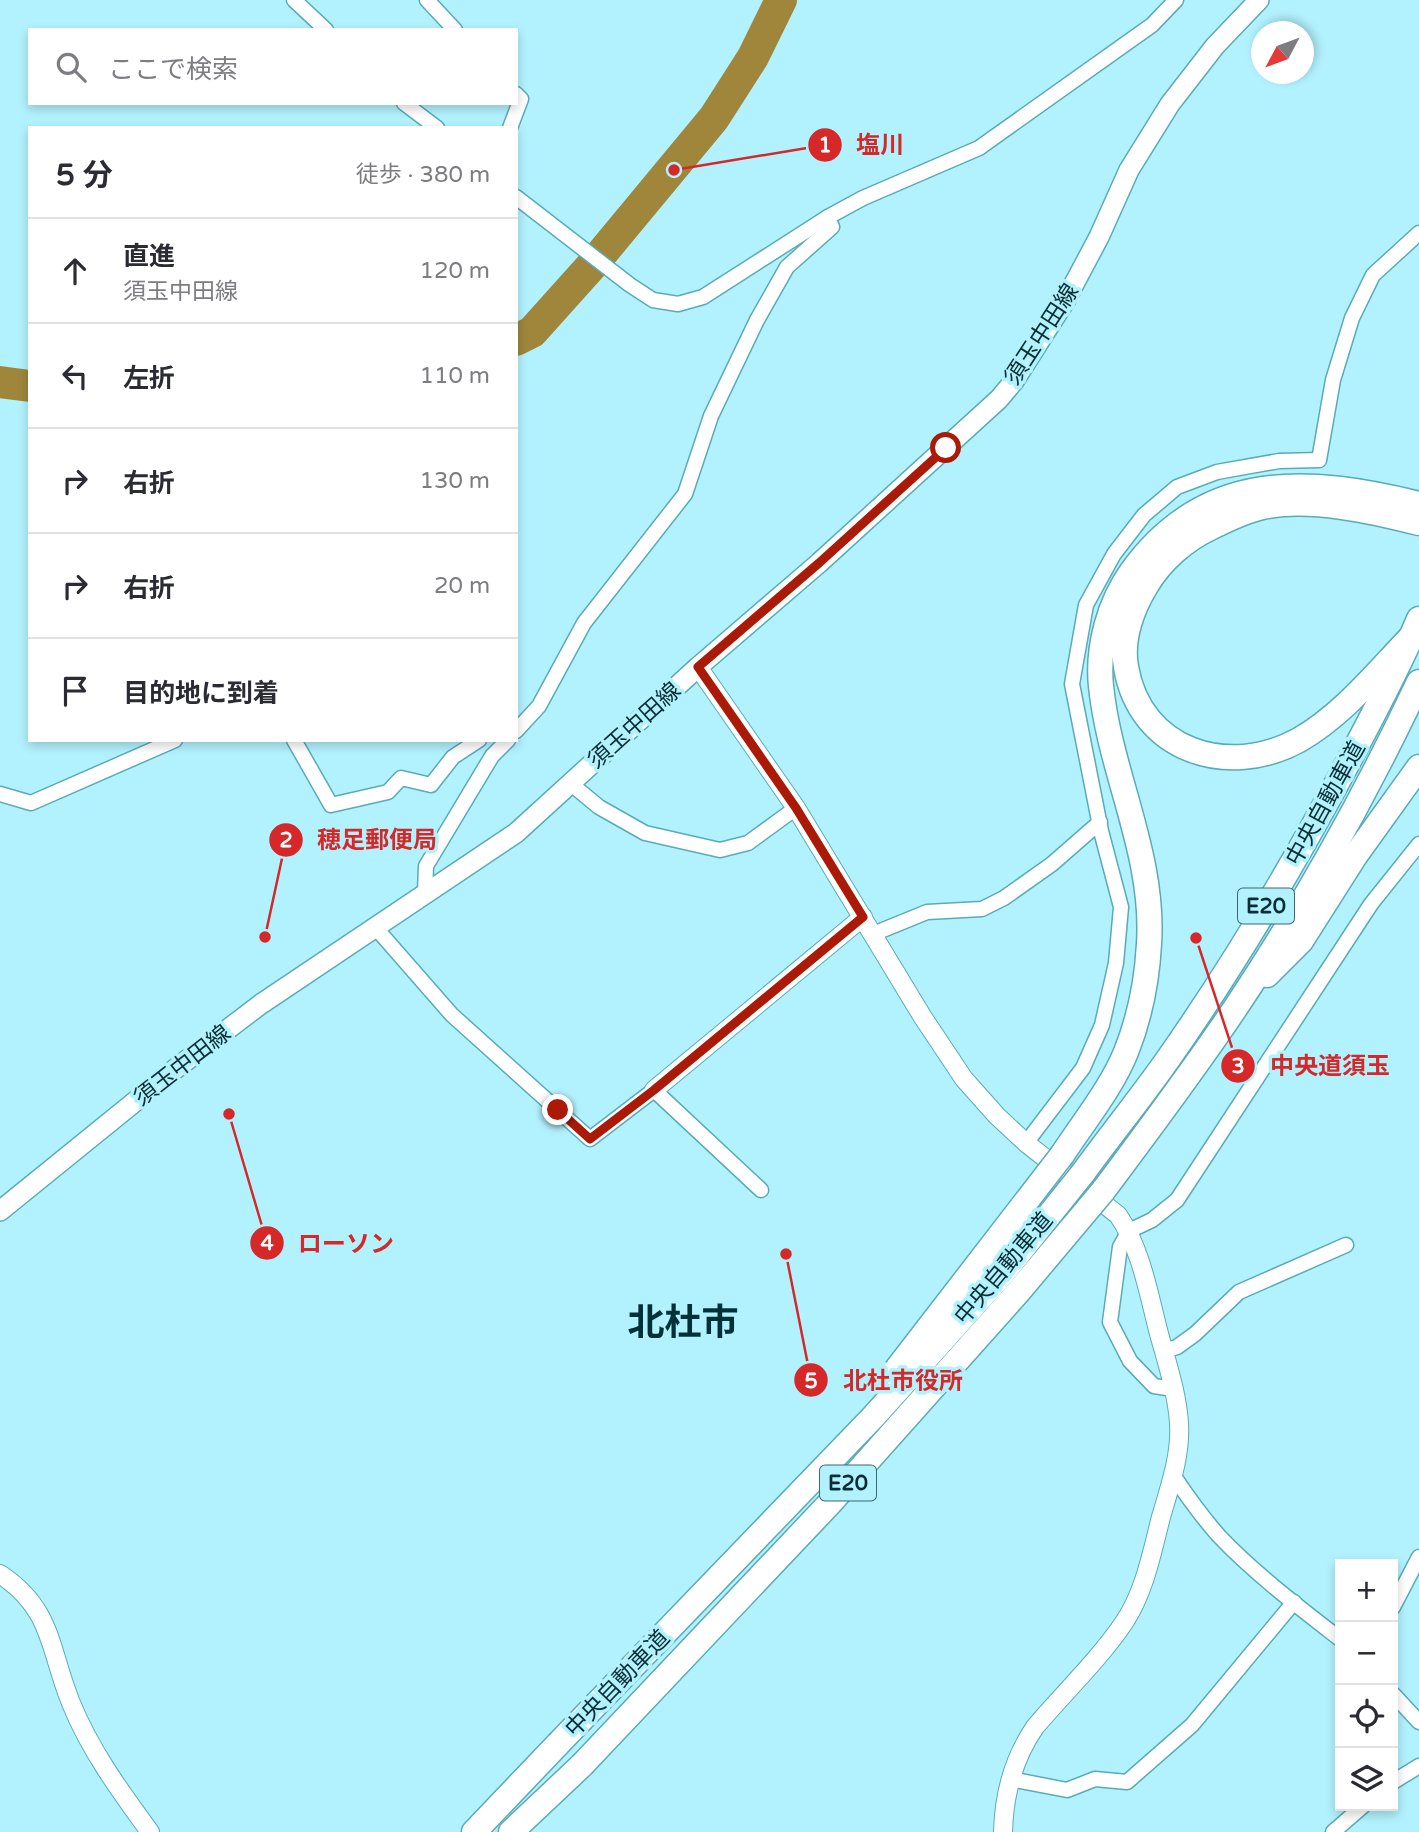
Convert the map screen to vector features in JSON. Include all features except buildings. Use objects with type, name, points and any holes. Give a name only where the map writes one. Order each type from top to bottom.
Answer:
[{"type":"highway","points":[[811,1483],[1062,1155],[1126,1054],[1146,983],[1150,909],[1147,875],[1105,716],[1100,682],[1105,628],[1126,580],[1156,542],[1177,524],[1203,506],[1230,496],[1258,489],[1296,485],[1345,488],[1419,504]]},
{"type":"highway","points":[[1415,627],[1358,692],[1318,727],[1297,741],[1248,757],[1224,758],[1199,753],[1172,741],[1142,712],[1132,690],[1126,665],[1129,622],[1153,574],[1186,542],[1214,526],[1263,507],[1296,505],[1339,506],[1419,523]]},
{"type":"highway","name":"中央自動車道","points":[[474,1832],[811,1483],[1002,1274],[1083,1173],[1165,1063],[1257,922],[1315,825],[1415,627]]},
{"type":"highway","name":"中央自動車道","points":[[511,1832],[582,1765],[830,1503],[1103,1191],[1241,1000],[1337,842],[1419,682]]},
{"type":"highway","points":[[1241,1000],[1301,941],[1355,856],[1419,766]]},
{"type":"main road","name":"須玉中田線","points":[[0,1211],[174,1070],[261,1004],[516,833],[999,399],[1014,381],[1065,301],[1099,237],[1129,170],[1170,104],[1215,46],[1259,0]]},
{"type":"street","points":[[294,0],[324,28]]},
{"type":"street","points":[[427,0],[454,28]]},
{"type":"street","points":[[518,199],[629,285],[653,300],[678,304],[703,297],[828,217],[863,198],[979,148],[1152,25],[1177,0]]},
{"type":"street","points":[[511,126],[521,99],[518,96]]},
{"type":"street","points":[[407,105],[434,126]]},
{"type":"street","points":[[518,729],[539,706],[583,623],[685,494],[711,416],[757,320],[786,267],[832,227],[828,217]]},
{"type":"street","points":[[1026,1143],[1083,1068],[1102,1025],[1116,963],[1121,907],[1100,822],[1072,684],[1086,605],[1114,554],[1144,515],[1177,487],[1217,472],[1279,461],[1319,460],[1333,380],[1352,317],[1373,275],[1419,233]]},
{"type":"street","points":[[698,667],[796,808],[922,1017],[964,1079],[1026,1143],[1118,1215],[1129,1231],[1164,1351],[1179,1421],[1180,1446],[1145,1576],[1133,1607],[1114,1636],[1035,1727],[1018,1756],[1004,1807],[1003,1832]]},
{"type":"street","points":[[0,794],[32,803],[170,742]]},
{"type":"street","points":[[295,742],[331,805],[388,793],[401,778],[431,785],[453,757],[476,742]]},
{"type":"street","points":[[425,893],[426,866],[492,756],[506,742]]},
{"type":"street","points":[[570,783],[599,807],[645,833],[720,850],[748,843],[796,808]]},
{"type":"street","points":[[873,934],[927,912],[982,909],[1004,898],[1052,864],[1100,822]]},
{"type":"street","points":[[1173,1389],[1154,1386],[1130,1361],[1110,1322],[1120,1247],[1129,1231],[1152,1220],[1177,1200],[1371,904],[1419,844]]},
{"type":"street","points":[[375,927],[452,1015],[590,1139],[654,1090],[863,917]]},
{"type":"street","points":[[654,1090],[761,1190]]},
{"type":"street","points":[[1164,1351],[1177,1347],[1195,1334],[1239,1292],[1346,1245]]},
{"type":"street","points":[[1173,1475],[1199,1513],[1221,1538],[1335,1635]]},
{"type":"street","points":[[1398,1597],[1419,1557]]},
{"type":"street","points":[[0,1574],[23,1592],[44,1621],[71,1703],[110,1778],[150,1832]]},
{"type":"street","points":[[0,1585],[23,1592]]},
{"type":"street","points":[[1010,1779],[1067,1790],[1095,1779],[1127,1782],[1192,1725],[1294,1602]]},
{"type":"street","points":[[1398,1699],[1419,1722]]},
{"type":"street","points":[[1398,1779],[1419,1766]]},
{"type":"street","points":[[1332,1832],[1357,1811]]},
{"type":"waterway","points":[[518,339],[532,332],[593,264],[714,118],[753,57],[781,0]]},
{"type":"waterway","points":[[0,382],[28,386]]},
{"type":"place","name":"塩川","points":[[674,170]]},
{"type":"place","name":"穂足郵便局","points":[[265,937]]},
{"type":"place","name":"中央道須玉","points":[[1196,938]]},
{"type":"place","name":"ローソン","points":[[229,1114]]},
{"type":"place","name":"北杜市役所","points":[[786,1254]]},
{"type":"district","name":"北杜市","points":[[683,1322]]},
{"type":"route","points":[[558,1110],[590,1139],[654,1090],[863,917],[796,808],[698,667],[819,563],[946,448]]}]
